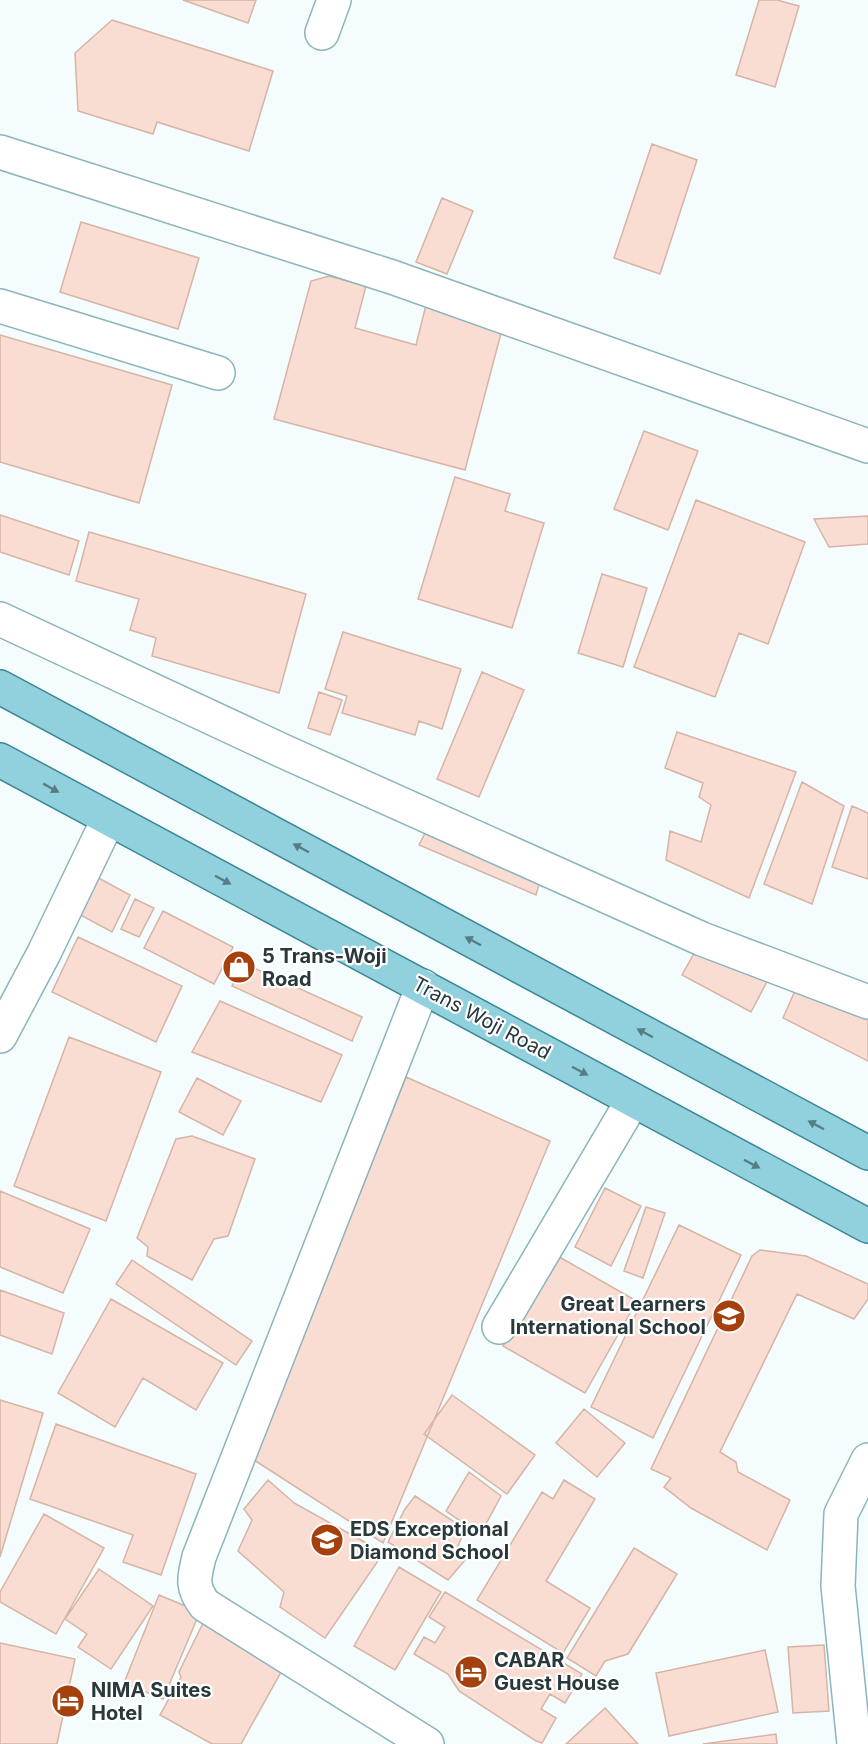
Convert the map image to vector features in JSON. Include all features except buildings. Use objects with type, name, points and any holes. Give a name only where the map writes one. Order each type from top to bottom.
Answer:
[{"type":"main road","points":[[0,687],[868,1153]]},
{"type":"main road","name":"Trans Woji Road","points":[[0,760],[868,1226]]},
{"type":"street","points":[[322,33],[334,0]]},
{"type":"street","points":[[0,152],[392,277],[868,446]]},
{"type":"street","points":[[0,306],[218,373]]},
{"type":"street","points":[[0,619],[285,752],[702,939],[868,1002]]},
{"type":"street","points":[[0,1036],[44,953],[108,820]]},
{"type":"street","points":[[423,986],[199,1557],[194,1579],[197,1594],[205,1605],[427,1744]]},
{"type":"street","points":[[499,1327],[633,1100]]},
{"type":"street","points":[[854,1744],[838,1586],[841,1514],[868,1460]]},
{"type":"place","name":"5 Trans-Woji Road","points":[[239,967]]},
{"type":"place","name":"Great Learners International School","points":[[729,1316]]},
{"type":"place","name":"EDS Exceptional Diamond School","points":[[327,1540]]},
{"type":"place","name":"CABAR Guest House","points":[[471,1672]]},
{"type":"place","name":"NIMA Suites Hotel","points":[[68,1701]]}]
